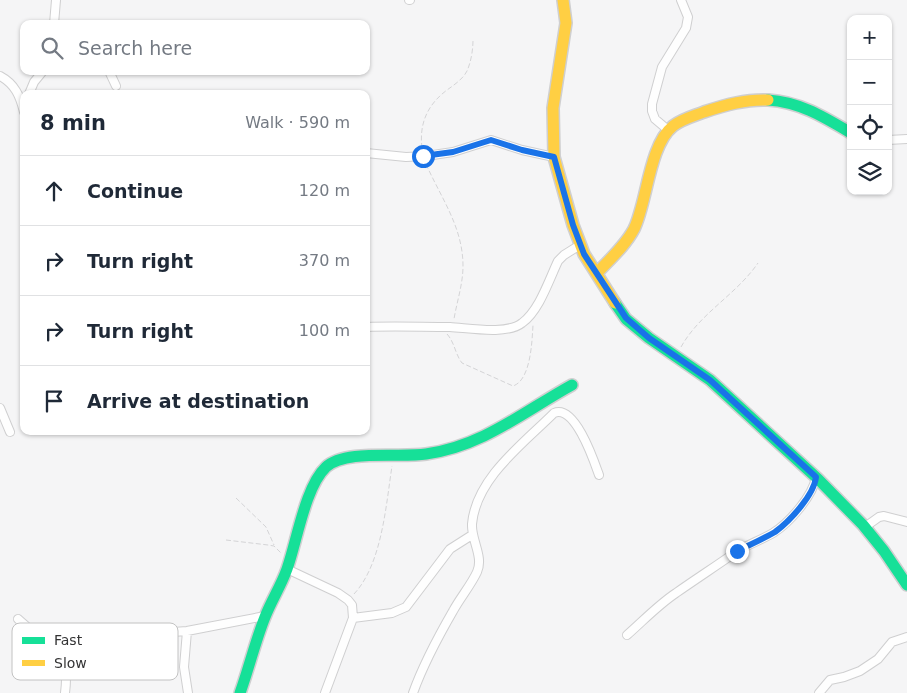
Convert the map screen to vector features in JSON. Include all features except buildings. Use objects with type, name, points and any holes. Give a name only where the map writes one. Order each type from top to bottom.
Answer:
[{"type":"street","points":[[54,20],[56,0]]},
{"type":"street","points":[[563,0],[566,23],[552,108],[554,157],[564,197],[584,254],[626,318],[649,338],[725,392],[816,477],[865,527],[907,585]]},
{"type":"street","points":[[668,130],[655,119],[652,104],[662,67],[686,28],[688,17],[681,0]]},
{"type":"street","points":[[31,90],[40,75]]},
{"type":"street","points":[[111,75],[116,86]]},
{"type":"street","points":[[0,76],[10,81],[20,100]]},
{"type":"street","points":[[597,273],[622,246],[634,228],[658,151],[668,130],[689,118],[742,100],[771,100],[792,102],[823,115],[847,130]]},
{"type":"street","points":[[892,140],[907,139]]},
{"type":"street","points":[[370,153],[406,157],[423,156],[453,152],[491,140],[522,150],[554,157]]},
{"type":"street","points":[[370,327],[452,327],[484,330],[507,328],[521,324],[532,312],[558,261],[580,245]]},
{"type":"street","points":[[240,693],[265,616],[288,566],[306,507],[315,484],[326,467],[335,460],[349,457],[421,455],[465,446],[493,432],[572,385]]},
{"type":"street","points":[[0,408],[10,432]]},
{"type":"street","points":[[413,693],[452,611],[477,571],[478,553],[472,535],[475,507],[484,487],[498,469],[554,413],[559,411],[577,426],[586,441],[599,475]]},
{"type":"street","points":[[627,635],[674,594],[737,551],[775,532],[784,525],[809,496],[814,487],[816,477]]},
{"type":"street","points":[[865,527],[879,517],[884,516],[907,522]]},
{"type":"street","points":[[354,618],[392,612],[406,607],[450,549],[472,535]]},
{"type":"street","points":[[288,566],[348,600],[352,605],[354,618],[325,693]]},
{"type":"street","points":[[178,632],[265,616]]},
{"type":"street","points":[[18,619],[22,623]]},
{"type":"street","points":[[187,631],[184,667],[188,693]]},
{"type":"street","points":[[818,693],[830,680],[860,671],[878,660],[892,642],[907,637]]},
{"type":"street","points":[[65,693],[66,680]]},
{"type":"path","points":[[452,327],[463,270],[459,235],[450,211],[423,156],[422,128],[425,116],[438,96],[462,78],[467,71],[473,40]]},
{"type":"path","points":[[675,356],[694,327],[735,290],[758,263]]},
{"type":"path","points":[[439,327],[454,343],[462,363],[513,386],[520,382],[532,350],[532,312]]},
{"type":"path","points":[[348,600],[361,585],[376,552],[384,523],[393,457]]},
{"type":"path","points":[[236,498],[266,527],[274,546],[288,566]]},
{"type":"path","points":[[226,540],[274,546]]},
{"type":"traffic: fast","points":[[768,100],[780,101],[801,107],[847,131]]},
{"type":"traffic: fast","points":[[615,303],[626,319],[649,338],[710,380],[818,479],[863,525],[884,551],[907,585]]},
{"type":"traffic: fast","points":[[240,693],[261,626],[287,569],[312,487],[326,467],[335,461],[346,458],[373,455],[426,454],[466,444],[502,427],[572,385]]},
{"type":"traffic: slow","points":[[563,0],[566,23],[553,108],[554,157],[573,225],[584,254],[615,303]]},
{"type":"traffic: slow","points":[[597,273],[622,247],[634,229],[659,146],[673,126],[680,121],[728,105],[752,100],[768,100]]},
{"type":"route","points":[[423,156],[453,152],[491,140],[522,150],[554,157],[573,225],[584,254],[626,318],[649,338],[710,380],[816,477],[814,487],[809,496],[784,525],[775,532],[737,551]]}]
